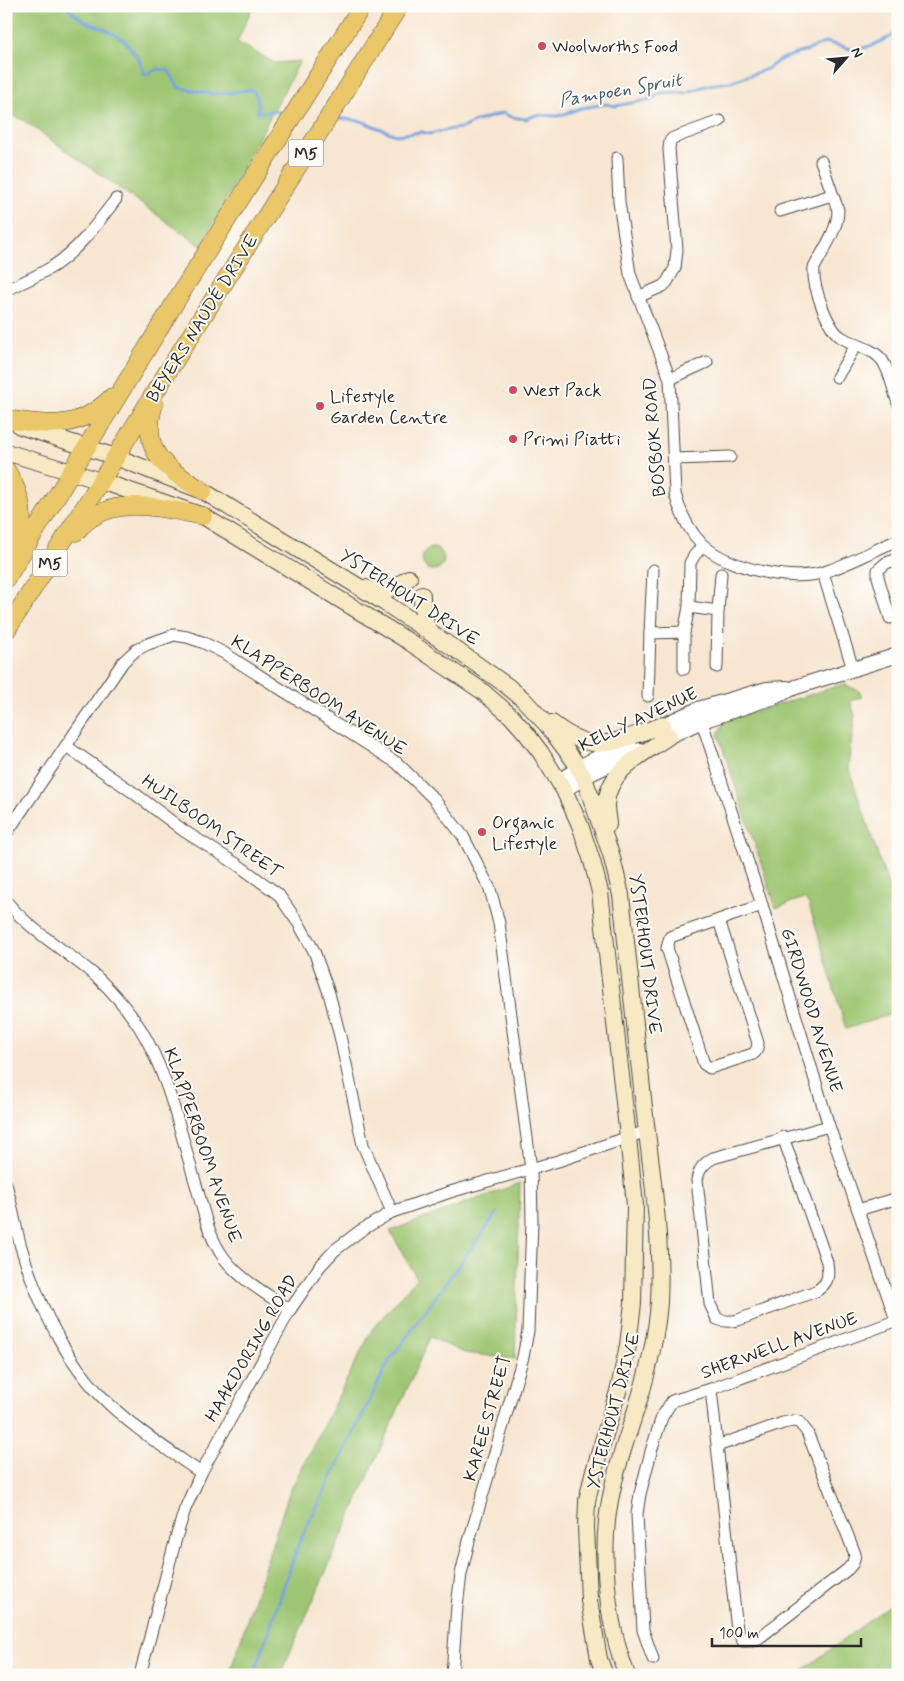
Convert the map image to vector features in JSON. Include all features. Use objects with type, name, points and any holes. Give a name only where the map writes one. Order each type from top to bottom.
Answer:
[{"type":"main road","name":"BEYERS NAUDÉ DRIVE","points":[[9,575],[179,296],[362,6]]},
{"type":"main road","name":"BEYERS NAUDÉ DRIVE","points":[[6,631],[399,6]]},
{"type":"main road","points":[[6,420],[53,425],[78,420],[102,407],[134,371]]},
{"type":"main road","points":[[160,384],[149,424],[151,439],[156,453],[165,465],[203,492]]},
{"type":"main road","name":"YSTERHOUT DRIVE","points":[[6,420],[116,457],[203,492],[354,584],[499,680],[523,699],[547,725],[581,773],[612,854],[621,895],[659,1240],[658,1304],[655,1332],[640,1399],[611,1493],[606,1540],[606,1572],[613,1631],[627,1675]]},
{"type":"main road","name":"YSTERHOUT DRIVE","points":[[6,452],[101,481],[203,516],[402,638],[482,691],[526,733],[561,786],[580,825],[600,892],[634,1205],[632,1311],[628,1345],[620,1388],[587,1501],[586,1527],[590,1608],[599,1659],[605,1675]]},
{"type":"main road","points":[[6,470],[15,483],[19,494],[23,522],[9,575]]},
{"type":"main road","points":[[42,575],[80,526],[92,516],[105,511],[127,506],[147,505],[203,516]]},
{"type":"main road","points":[[354,584],[385,592],[409,578]]},
{"type":"main road","points":[[422,595],[422,615],[424,623],[431,634]]},
{"type":"main road","points":[[523,699],[570,736],[586,743],[596,745],[609,743],[666,730]]},
{"type":"main road","points":[[612,854],[606,807],[607,796],[614,779],[624,767],[666,730]]},
{"type":"street","points":[[638,297],[663,286],[675,268],[676,250],[670,141],[673,138],[720,121]]},
{"type":"street","name":"BOSBOK ROAD","points":[[617,158],[619,202],[630,274],[670,379],[676,494],[679,509],[686,523],[703,546],[723,558],[754,570],[790,576],[824,573],[898,540]]},
{"type":"street","points":[[821,161],[838,210],[837,221],[814,268],[814,279],[830,324],[840,337],[872,352],[882,360],[898,403]]},
{"type":"street","points":[[780,211],[832,194]]},
{"type":"street","points":[[6,290],[32,279],[53,266],[89,234],[116,199]]},
{"type":"street","points":[[836,377],[856,345]]},
{"type":"street","points":[[670,379],[707,362]]},
{"type":"street","points":[[674,459],[730,457]]},
{"type":"street","points":[[684,669],[684,632],[689,607],[690,563],[703,546]]},
{"type":"street","points":[[890,618],[878,577],[878,570],[886,563],[898,559]]},
{"type":"street","points":[[648,696],[653,570]]},
{"type":"street","points":[[824,573],[853,669]]},
{"type":"street","points":[[717,667],[721,574]]},
{"type":"street","points":[[689,607],[718,610]]},
{"type":"street","points":[[650,633],[684,632]]},
{"type":"street","name":"KLAPPERBOOM AVENUE","points":[[6,834],[123,662],[136,650],[174,635],[194,640],[224,653],[397,763],[434,798],[463,836],[490,889],[499,923],[531,1168]]},
{"type":"street","name":"KELLY AVENUE","points":[[561,786],[581,773],[700,715],[774,697],[898,654]]},
{"type":"street","name":"GIRDWOOD AVENUE","points":[[700,715],[762,905],[829,1126],[897,1320]]},
{"type":"street","name":"HUILBOOM STREET","points":[[66,746],[278,894],[294,916],[314,951],[329,993],[363,1145],[392,1212]]},
{"type":"street","name":"KLAPPERBOOM AVENUE","points":[[6,901],[23,920],[98,978],[128,1010],[141,1029],[166,1085],[204,1214],[220,1253],[244,1278],[290,1310]]},
{"type":"street","points":[[719,920],[758,1047],[753,1054],[710,1068],[704,1064],[667,948],[670,937],[762,905]]},
{"type":"street","points":[[783,1138],[827,1262],[828,1273],[826,1281],[816,1291],[738,1320],[729,1322],[717,1319],[710,1304],[698,1172],[705,1162],[713,1158],[783,1138],[829,1126]]},
{"type":"street","name":"HAAKDORING ROAD","points":[[140,1675],[185,1509],[201,1473],[290,1310],[320,1266],[335,1250],[360,1231],[392,1212],[450,1192],[647,1131]]},
{"type":"street","name":"KAREE STREET","points":[[452,1675],[461,1574],[523,1358],[528,1331],[532,1222],[531,1168]]},
{"type":"street","points":[[6,1184],[21,1246],[29,1270],[46,1313],[60,1340],[101,1396],[142,1431],[201,1473]]},
{"type":"street","points":[[858,1210],[898,1198]]},
{"type":"street","name":"SHERWELL AVENUE","points":[[653,1659],[642,1630],[637,1514],[640,1494],[652,1448],[662,1417],[672,1402],[897,1320]]},
{"type":"street","points":[[711,1389],[717,1446],[737,1630],[743,1641],[752,1642],[848,1569],[853,1563],[855,1554],[807,1432],[799,1422],[783,1423],[717,1446]]},
{"type":"green space","points":[[6,6],[253,6],[237,42],[275,63],[300,61],[201,246],[23,120],[6,113]]},
{"type":"green space","points":[[433,548],[443,555],[444,559],[437,569],[433,570],[423,563],[422,559],[429,549]]},
{"type":"green space","points":[[844,684],[859,691],[862,697],[850,701],[855,715],[848,766],[898,915],[898,1012],[846,1029],[809,904],[804,898],[776,908],[718,734],[725,721]]},
{"type":"green space","points":[[520,1183],[515,1359],[464,1353],[430,1337],[280,1675],[229,1675],[289,1493],[373,1328],[417,1278],[390,1231]]},
{"type":"green space","points":[[898,1599],[898,1675],[796,1675]]},
{"type":"waterway","name":"Pampoen Spruit","points":[[65,6],[84,21],[105,29],[123,39],[139,59],[145,75],[158,69],[168,70],[179,88],[207,93],[221,94],[253,90],[257,98],[258,113],[271,111],[286,113]]},
{"type":"waterway","name":"Pampoen Spruit","points":[[339,118],[361,121],[396,135],[422,132],[429,134],[462,128],[474,122],[503,113],[511,117],[526,119],[536,115],[558,116],[581,108],[606,104],[615,106],[648,100],[662,93],[685,93],[708,85],[730,82],[767,69],[781,59],[826,42],[854,50],[871,46],[894,35],[898,28]]},
{"type":"waterway","points":[[254,1675],[298,1545],[389,1361],[497,1213]]},
{"type":"place","name":"Woolworths Food","points":[[542,46]]},
{"type":"place","name":"West Pack","points":[[513,390]]},
{"type":"place","name":"Lifestyle Garden Centre","points":[[320,406]]},
{"type":"place","name":"Primi Piatti","points":[[513,439]]},
{"type":"place","name":"Organic Lifestyle","points":[[482,832]]}]
